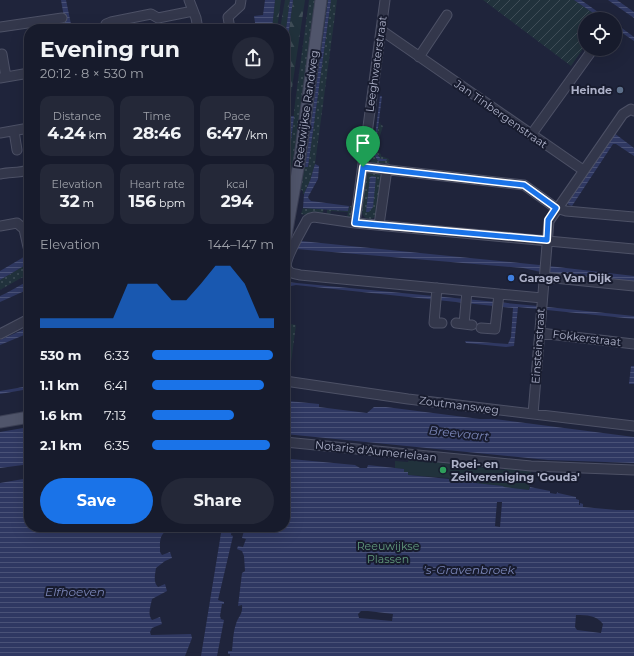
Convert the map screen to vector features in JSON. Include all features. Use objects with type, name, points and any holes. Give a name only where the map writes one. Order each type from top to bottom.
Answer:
[{"type":"main road","name":"Reeuwijkse Randweg","points":[[290,203],[300,157],[321,0]]},
{"type":"main road","points":[[0,422],[24,418]]},
{"type":"street","points":[[189,0],[197,24]]},
{"type":"street","points":[[229,24],[228,17],[240,6],[241,0]]},
{"type":"street","name":"Leeghwaterstraat","points":[[355,223],[385,0]]},
{"type":"street","points":[[106,24],[151,14],[158,18],[193,11]]},
{"type":"street","points":[[419,57],[447,15]]},
{"type":"street","points":[[46,24],[62,18]]},
{"type":"street","points":[[0,27],[24,26]]},
{"type":"street","name":"Jan Tinbergenstraat","points":[[381,30],[583,170]]},
{"type":"street","points":[[2,54],[3,78],[24,74]]},
{"type":"street","points":[[531,135],[588,56]]},
{"type":"street","points":[[541,304],[545,272],[548,220],[623,114],[631,109],[634,111]]},
{"type":"street","points":[[0,133],[24,129]]},
{"type":"street","points":[[14,131],[17,150]]},
{"type":"street","points":[[363,167],[524,185],[556,208],[566,211],[634,217]]},
{"type":"street","points":[[379,225],[387,170]]},
{"type":"street","points":[[0,174],[24,171]]},
{"type":"street","name":"Einsteinstraat","points":[[290,252],[307,220],[310,218],[314,217],[355,223]]},
{"type":"street","points":[[0,226],[17,223],[24,227]]},
{"type":"street","points":[[355,223],[634,249]]},
{"type":"street","name":"Einsteinstraat","points":[[290,271],[300,275],[436,295],[541,304],[533,414]]},
{"type":"street","points":[[545,272],[634,286]]},
{"type":"street","points":[[436,295],[434,323],[442,323]]},
{"type":"street","points":[[464,324],[466,298]]},
{"type":"street","points":[[482,328],[495,329],[498,301]]},
{"type":"street","points":[[0,334],[24,322]]},
{"type":"street","name":"Fokkerstraat","points":[[540,333],[634,344]]},
{"type":"street","name":"Zoutmansweg","points":[[290,382],[408,399],[634,426]]},
{"type":"street","name":"Notaris d'Aumerielaan","points":[[290,442],[531,466],[634,470]]},
{"type":"green space","points":[[275,0],[281,0],[278,24],[273,24]]},
{"type":"green space","points":[[285,0],[290,0],[287,24],[281,24]]},
{"type":"green space","points":[[293,0],[305,0],[290,101],[290,24]]},
{"type":"green space","points":[[309,0],[318,0],[291,181],[290,149]]},
{"type":"green space","points":[[324,0],[328,0],[305,166],[308,167],[331,0],[337,0],[315,164],[310,181],[303,194],[303,191],[299,188]]},
{"type":"green space","points":[[483,0],[574,0],[592,12],[578,12],[578,56],[571,66]]},
{"type":"green space","points":[[381,122],[380,124],[383,126],[379,139],[378,153],[389,159],[388,161],[390,163],[376,164],[370,161],[368,155],[374,155],[378,161],[386,159],[381,159],[375,152],[379,124]]},
{"type":"green space","points":[[370,172],[378,173],[382,177],[377,216],[371,219],[366,218],[362,212],[362,196],[366,176]]},
{"type":"green space","points":[[350,206],[354,206],[354,208],[351,208],[350,211],[355,211],[350,217],[347,217],[348,212],[331,211],[330,215],[327,215],[327,209],[348,211]]},
{"type":"green space","points":[[303,208],[324,209],[322,215],[310,213],[306,215],[301,214]]},
{"type":"green space","points":[[24,266],[24,277],[0,290],[0,280]]},
{"type":"green space","points":[[290,324],[296,325],[290,370]]},
{"type":"green space","points":[[409,457],[464,463],[468,466],[531,471],[529,490],[475,483],[475,480],[471,483],[449,481],[449,478],[407,475],[404,472],[404,469],[395,468],[395,461],[408,462]]},
{"type":"water","points":[[61,0],[66,0],[71,24],[65,24]]},
{"type":"water","points":[[265,0],[275,0],[273,24],[255,24],[254,16],[263,15]]},
{"type":"water","points":[[290,0],[293,0],[290,24],[287,24]]},
{"type":"water","points":[[328,0],[331,0],[308,167],[305,167]]},
{"type":"water","points":[[574,0],[581,0],[598,12],[592,12]]},
{"type":"water","points":[[608,0],[617,0],[634,12],[634,18]]},
{"type":"water","points":[[622,28],[634,37],[634,41],[622,33]]},
{"type":"water","points":[[380,96],[382,96],[375,152],[381,159],[387,159],[386,161],[378,161],[373,153]]},
{"type":"water","points":[[290,116],[294,116],[290,150]]},
{"type":"water","points":[[614,133],[634,148],[634,156],[616,144],[613,144],[572,206],[569,205],[565,202]]},
{"type":"water","points":[[315,164],[319,166],[318,179],[308,197],[309,199],[311,201],[349,206],[348,211],[303,208],[304,194]]},
{"type":"water","points":[[370,177],[376,177],[373,207],[369,212],[366,212]]},
{"type":"water","points":[[301,241],[634,276],[634,283],[541,272],[523,268],[296,249]]},
{"type":"water","points":[[24,257],[24,266],[0,280],[0,271]]},
{"type":"water","points":[[290,282],[634,316],[634,319],[518,307],[514,346],[506,347],[466,343],[465,341],[508,344],[511,337],[513,308],[296,285],[290,287]]},
{"type":"water","points":[[24,284],[24,291],[0,302],[0,296]]},
{"type":"water","points":[[24,329],[24,335],[0,345],[0,340]]},
{"type":"water","points":[[631,366],[634,366],[634,384],[629,384]]},
{"type":"water","points":[[24,387],[24,390],[0,394],[0,391]]},
{"type":"water","name":"Breevaart","points":[[290,401],[319,404],[319,407],[367,413],[374,407],[386,407],[634,437],[634,463],[548,460],[290,434]]},
{"type":"water","points":[[24,428],[23,465],[0,468],[0,432]]},
{"type":"water","name":"'s-Gravenbroek","points":[[290,458],[355,465],[360,468],[367,468],[368,465],[404,469],[404,472],[408,472],[408,475],[449,479],[449,481],[471,483],[472,480],[475,480],[475,483],[529,490],[530,487],[550,491],[550,493],[556,494],[558,492],[576,497],[576,499],[579,500],[579,505],[580,503],[583,504],[583,507],[634,510],[634,656],[230,656],[228,651],[232,651],[235,627],[242,608],[242,605],[238,606],[242,573],[245,571],[244,556],[242,551],[237,549],[238,546],[243,547],[246,539],[242,538],[244,532],[290,532]],"holes":[[[361,611],[393,614],[392,621],[359,618],[358,614]],[[576,615],[588,615],[594,617],[603,624],[601,633],[577,630],[575,627]]]},
{"type":"water","name":"Elfhoeven","points":[[24,479],[24,532],[164,532],[160,540],[160,552],[162,555],[170,552],[172,558],[156,568],[155,583],[158,587],[165,584],[167,591],[152,599],[150,610],[151,618],[152,620],[160,617],[162,624],[152,628],[150,632],[151,635],[191,634],[192,638],[185,656],[0,656],[0,483]]},
{"type":"water","points":[[221,532],[231,532],[231,535],[233,536],[218,600],[224,602],[224,604],[222,604],[220,616],[221,619],[224,620],[217,656],[201,656]]},
{"type":"pier","points":[[497,502],[502,502],[500,527],[495,526]]},
{"type":"place","name":"Heinde","points":[[620,90]]},
{"type":"place","name":"Garage Van Dijk","points":[[511,278]]},
{"type":"place","name":"Roei- en Zeilvereniging 'Gouda'","points":[[443,470]]},
{"type":"route","points":[[363,167],[524,185],[556,208],[548,220],[547,240],[355,223],[363,167]]},
{"type":"park label","name":"Reeuwijkse Plassen","points":[[388,552]]}]
